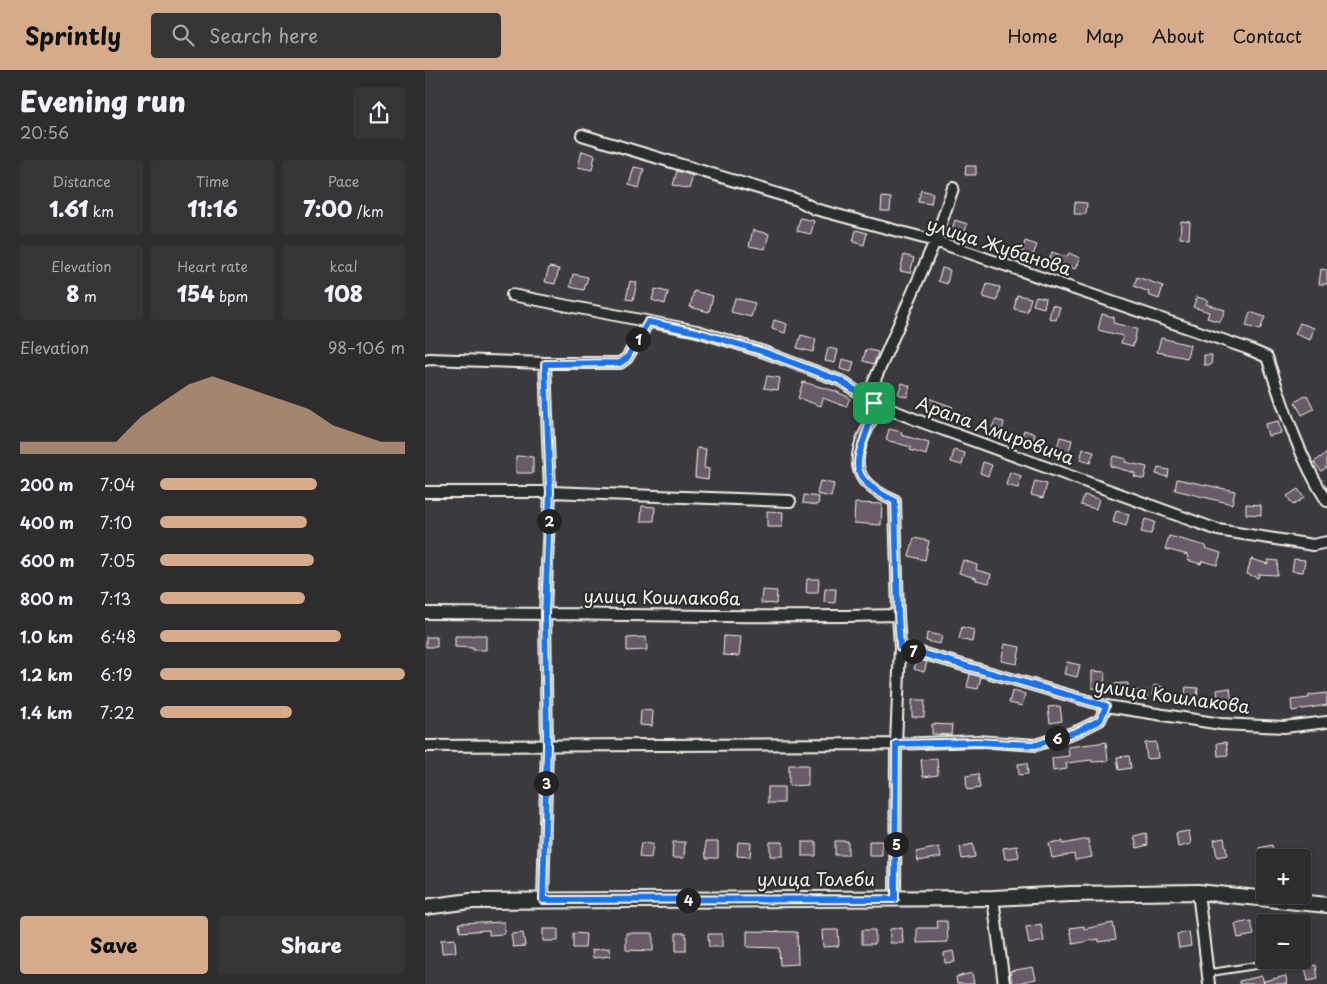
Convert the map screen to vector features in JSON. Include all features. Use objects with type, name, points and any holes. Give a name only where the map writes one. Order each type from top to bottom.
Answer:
[{"type":"street","name":"улица Жубанова","points":[[583,135],[798,200],[815,209],[935,241],[1246,348],[1267,357],[1283,406],[1309,468],[1323,487],[1327,501]]},
{"type":"street","points":[[895,899],[896,744],[900,647],[895,501],[879,494],[864,482],[857,462],[861,444],[872,416],[874,403],[873,384],[935,241],[953,188]]},
{"type":"street","name":"Арапа Амировича","points":[[512,295],[697,332],[764,352],[841,381],[874,403],[1218,530],[1313,544],[1327,542]]},
{"type":"street","points":[[425,360],[545,364],[620,363],[627,358],[648,322]]},
{"type":"street","points":[[543,900],[547,746],[545,613],[550,492],[545,364]]},
{"type":"street","points":[[425,492],[550,492],[790,501]]},
{"type":"street","name":"улица Кошлакова","points":[[425,613],[817,617],[898,615]]},
{"type":"street","name":"улица Кошлакова","points":[[900,647],[1106,706],[1221,724],[1284,727],[1327,722]]},
{"type":"street","points":[[425,746],[977,742],[1036,745],[1078,731],[1100,720],[1106,706]]},
{"type":"street","points":[[1198,892],[1208,979]]},
{"type":"street","name":"улица Толеби","points":[[425,907],[471,902],[543,900],[993,898],[1070,894],[1198,892],[1327,905]]},
{"type":"street","points":[[993,898],[1004,984]]},
{"type":"lane","points":[[1208,979],[1256,968]]},
{"type":"building","points":[[582,151],[595,155],[592,170],[578,167]]},
{"type":"building","points":[[966,166],[976,166],[976,175],[965,175]]},
{"type":"building","points":[[634,167],[644,169],[639,188],[629,185]]},
{"type":"building","points":[[677,171],[693,176],[689,189],[673,185]]},
{"type":"building","points":[[921,190],[933,193],[931,204],[918,202]]},
{"type":"building","points":[[882,197],[891,198],[890,211],[881,211]]},
{"type":"building","points":[[1075,202],[1087,203],[1086,214],[1074,214]]},
{"type":"building","points":[[800,218],[814,221],[811,234],[797,231]]},
{"type":"building","points":[[955,220],[967,224],[964,236],[951,232]]},
{"type":"building","points":[[1181,221],[1190,222],[1189,239],[1180,238]]},
{"type":"building","points":[[753,230],[769,234],[765,249],[749,246]]},
{"type":"building","points":[[856,230],[867,233],[864,245],[853,242]]},
{"type":"building","points":[[1025,241],[1037,245],[1033,255],[1022,252]]},
{"type":"building","points":[[1052,252],[1067,257],[1069,253],[1080,258],[1075,269],[1063,264],[1061,268],[1048,263]]},
{"type":"building","points":[[904,255],[914,258],[910,273],[900,271]]},
{"type":"building","points":[[549,267],[559,269],[555,284],[545,282]]},
{"type":"building","points":[[942,268],[950,270],[947,284],[938,281]]},
{"type":"building","points":[[1321,269],[1327,270],[1327,284],[1319,284]]},
{"type":"building","points":[[573,274],[588,277],[584,290],[570,287]]},
{"type":"building","points":[[1137,277],[1163,286],[1159,299],[1148,295],[1149,292],[1134,286]]},
{"type":"building","points":[[630,281],[637,283],[633,300],[626,299]]},
{"type":"building","points":[[987,284],[1000,287],[997,301],[983,297]]},
{"type":"building","points":[[655,289],[668,292],[665,304],[652,300]]},
{"type":"building","points":[[694,291],[713,296],[709,312],[690,307]]},
{"type":"building","points":[[1017,295],[1031,298],[1027,312],[1014,309]]},
{"type":"building","points":[[1036,296],[1046,298],[1044,308],[1033,305]]},
{"type":"building","points":[[1197,297],[1208,300],[1206,304],[1225,310],[1220,322],[1207,318],[1209,312],[1193,307]]},
{"type":"building","points":[[735,298],[755,303],[751,317],[731,312]]},
{"type":"building","points":[[1052,305],[1060,307],[1056,320],[1049,318]]},
{"type":"building","points":[[1250,312],[1265,317],[1260,330],[1246,326]]},
{"type":"building","points":[[1102,314],[1114,317],[1113,323],[1137,329],[1133,346],[1121,343],[1123,336],[1098,330]]},
{"type":"building","points":[[774,320],[787,324],[785,333],[772,329]]},
{"type":"building","points":[[1300,323],[1314,328],[1310,340],[1295,334]]},
{"type":"building","points":[[801,335],[816,339],[813,352],[797,348]]},
{"type":"building","points":[[1161,338],[1190,345],[1187,358],[1157,352]]},
{"type":"building","points":[[828,348],[838,350],[835,363],[825,361]]},
{"type":"building","points":[[866,349],[878,352],[874,364],[863,361]]},
{"type":"building","points":[[1204,355],[1212,355],[1211,365],[1204,365]]},
{"type":"building","points":[[842,359],[854,362],[851,372],[840,369]]},
{"type":"building","points":[[767,376],[780,378],[778,390],[764,388]]},
{"type":"building","points":[[803,382],[835,391],[850,398],[846,407],[823,398],[821,406],[798,398]]},
{"type":"building","points":[[902,383],[910,386],[907,397],[898,394]]},
{"type":"building","points":[[1307,395],[1314,409],[1302,415],[1295,402]]},
{"type":"building","points":[[928,398],[953,407],[951,412],[968,417],[966,424],[925,409]]},
{"type":"building","points":[[995,420],[1004,422],[1002,431],[992,428]]},
{"type":"building","points":[[1278,421],[1281,433],[1268,436],[1265,424]]},
{"type":"building","points":[[889,429],[902,432],[901,435],[929,443],[926,455],[910,450],[911,447],[886,440]]},
{"type":"building","points":[[1024,430],[1035,434],[1032,446],[1020,442]]},
{"type":"building","points":[[1060,437],[1072,440],[1068,455],[1056,451]]},
{"type":"building","points":[[697,448],[706,449],[704,468],[709,469],[708,479],[695,477]]},
{"type":"building","points":[[1083,449],[1094,452],[1090,463],[1080,460]]},
{"type":"building","points":[[954,450],[965,453],[962,465],[951,462]]},
{"type":"building","points":[[1327,453],[1327,467],[1321,471],[1314,462]]},
{"type":"building","points":[[516,456],[533,457],[533,473],[516,473]]},
{"type":"building","points":[[1113,456],[1126,459],[1125,462],[1147,467],[1144,479],[1134,476],[1135,473],[1110,466]]},
{"type":"building","points":[[983,462],[992,465],[988,476],[980,473]]},
{"type":"building","points":[[1158,468],[1169,470],[1168,477],[1156,474]]},
{"type":"building","points":[[1010,472],[1021,476],[1018,488],[1006,485]]},
{"type":"building","points":[[1177,479],[1235,491],[1232,504],[1175,490]]},
{"type":"building","points":[[820,481],[834,484],[831,497],[817,494]]},
{"type":"building","points":[[1035,481],[1047,484],[1043,498],[1031,495]]},
{"type":"building","points":[[1298,489],[1304,498],[1293,505],[1287,496]]},
{"type":"building","points":[[804,495],[819,497],[818,505],[803,503]]},
{"type":"building","points":[[1084,495],[1099,499],[1096,509],[1081,505]]},
{"type":"building","points":[[855,503],[882,504],[881,525],[854,523]]},
{"type":"building","points":[[1246,504],[1261,505],[1261,515],[1246,514]]},
{"type":"building","points":[[642,506],[655,507],[654,521],[641,521]]},
{"type":"building","points":[[767,511],[783,512],[782,527],[767,527]]},
{"type":"building","points":[[1116,511],[1129,514],[1126,526],[1113,522]]},
{"type":"building","points":[[1145,519],[1155,522],[1151,534],[1141,532]]},
{"type":"building","points":[[1169,536],[1206,546],[1205,548],[1221,553],[1217,565],[1202,561],[1201,564],[1187,560],[1188,555],[1165,549]]},
{"type":"building","points":[[914,538],[929,541],[925,560],[909,556]]},
{"type":"building","points":[[1251,559],[1268,564],[1268,560],[1278,561],[1277,575],[1259,574],[1258,578],[1247,574]]},
{"type":"building","points":[[1294,559],[1305,560],[1303,572],[1292,571]]},
{"type":"building","points":[[963,560],[977,565],[976,570],[991,574],[989,583],[959,573]]},
{"type":"building","points":[[807,579],[819,579],[818,593],[806,593]]},
{"type":"building","points":[[825,589],[836,589],[835,603],[824,602]]},
{"type":"building","points":[[762,590],[777,591],[776,604],[761,603]]},
{"type":"building","points":[[962,627],[974,630],[972,642],[959,639]]},
{"type":"building","points":[[927,633],[942,636],[940,644],[926,641]]},
{"type":"building","points":[[486,635],[486,650],[455,647],[455,636]]},
{"type":"building","points":[[724,636],[741,637],[739,656],[723,655]]},
{"type":"building","points":[[426,637],[437,637],[437,647],[426,647]]},
{"type":"building","points":[[646,637],[647,650],[627,651],[627,638]]},
{"type":"building","points":[[1005,644],[1020,647],[1017,664],[1001,661]]},
{"type":"building","points":[[917,659],[927,662],[924,672],[914,669]]},
{"type":"building","points":[[1067,662],[1080,665],[1077,677],[1064,674]]},
{"type":"building","points":[[1092,671],[1105,672],[1104,689],[1092,688]]},
{"type":"building","points":[[970,674],[981,677],[978,689],[967,687]]},
{"type":"building","points":[[1128,683],[1128,691],[1111,692],[1111,684]]},
{"type":"building","points":[[1154,685],[1163,687],[1161,697],[1152,695]]},
{"type":"building","points":[[1186,687],[1198,688],[1197,701],[1184,699]]},
{"type":"building","points":[[1230,688],[1232,702],[1219,704],[1217,690]]},
{"type":"building","points":[[1147,690],[1147,700],[1134,701],[1134,691]]},
{"type":"building","points":[[1012,691],[1025,694],[1022,706],[1009,703]]},
{"type":"building","points":[[1327,693],[1327,705],[1292,711],[1291,700]]},
{"type":"building","points":[[912,700],[925,700],[924,717],[912,717]]},
{"type":"building","points":[[1060,706],[1062,721],[1050,723],[1048,707]]},
{"type":"building","points":[[641,710],[653,711],[652,726],[640,725]]},
{"type":"building","points":[[932,724],[952,725],[951,735],[932,734]]},
{"type":"building","points":[[1106,742],[1108,761],[1092,762],[1092,760],[1066,763],[1067,769],[1053,771],[1052,758],[1069,756],[1068,747]]},
{"type":"building","points":[[1156,742],[1158,758],[1147,759],[1145,743]]},
{"type":"building","points":[[1226,742],[1228,755],[1218,756],[1217,743]]},
{"type":"building","points":[[1129,756],[1131,768],[1119,770],[1117,757]]},
{"type":"building","points":[[937,758],[938,775],[923,777],[921,760]]},
{"type":"building","points":[[1027,763],[1028,774],[1019,775],[1018,764]]},
{"type":"building","points":[[789,765],[808,765],[808,785],[789,786]]},
{"type":"building","points":[[978,774],[980,788],[967,790],[966,776]]},
{"type":"building","points":[[768,787],[784,787],[784,803],[768,803]]},
{"type":"building","points":[[1189,831],[1191,844],[1178,847],[1176,833]]},
{"type":"building","points":[[1146,833],[1148,845],[1137,848],[1134,836]]},
{"type":"building","points":[[1224,838],[1227,855],[1217,857],[1214,840]]},
{"type":"building","points":[[1088,839],[1092,857],[1075,860],[1074,854],[1052,858],[1049,843],[1063,841],[1063,844]]},
{"type":"building","points":[[835,841],[848,841],[848,855],[835,855]]},
{"type":"building","points":[[869,841],[882,841],[882,856],[869,856]]},
{"type":"building","points":[[673,842],[685,842],[684,858],[672,858]]},
{"type":"building","points":[[705,842],[718,842],[718,858],[706,858]]},
{"type":"building","points":[[738,842],[751,843],[750,857],[737,856]]},
{"type":"building","points":[[770,842],[783,842],[783,856],[770,856]]},
{"type":"building","points":[[802,842],[816,842],[816,856],[802,856]]},
{"type":"building","points":[[641,843],[653,844],[651,858],[639,857]]},
{"type":"building","points":[[973,844],[975,857],[962,859],[960,847]]},
{"type":"building","points":[[1272,845],[1273,849],[1259,849]]},
{"type":"building","points":[[1017,846],[1019,857],[1005,859],[1003,848]]},
{"type":"building","points":[[939,847],[941,857],[918,861],[916,852]]},
{"type":"building","points":[[937,921],[947,921],[948,942],[917,943],[917,928],[938,928]]},
{"type":"building","points":[[1251,921],[1254,935],[1238,938],[1235,924]]},
{"type":"building","points":[[504,922],[504,934],[489,935],[489,930],[460,932],[459,923]]},
{"type":"building","points":[[1113,923],[1116,939],[1099,942],[1099,939],[1073,944],[1070,928],[1084,926],[1084,929]]},
{"type":"building","points":[[1041,924],[1044,941],[1029,944],[1026,927]]},
{"type":"building","points":[[902,928],[903,943],[890,943],[890,929]]},
{"type":"building","points":[[543,929],[558,929],[558,941],[543,941]]},
{"type":"building","points":[[822,930],[838,930],[839,946],[823,947]]},
{"type":"building","points":[[862,930],[875,930],[875,944],[862,944]]},
{"type":"building","points":[[747,931],[797,932],[798,964],[780,965],[779,948],[747,947]]},
{"type":"building","points":[[1189,932],[1191,946],[1179,948],[1177,934]]},
{"type":"building","points":[[523,933],[525,946],[513,947],[511,934]]},
{"type":"building","points":[[573,933],[586,934],[585,948],[573,948]]},
{"type":"building","points":[[626,933],[653,933],[653,951],[626,950]]},
{"type":"building","points":[[676,933],[686,933],[686,951],[676,951]]},
{"type":"building","points":[[708,934],[722,934],[722,947],[709,947]]},
{"type":"building","points":[[455,939],[456,952],[442,953],[441,940]]},
{"type":"building","points":[[609,948],[610,956],[593,958],[592,950]]},
{"type":"building","points":[[953,951],[955,962],[945,963],[944,953]]},
{"type":"building","points":[[1316,965],[1318,979],[1308,981],[1305,969],[1311,969],[1311,966]]},
{"type":"building","points":[[1033,967],[1036,979],[1012,984],[1010,971]]},
{"type":"building","points":[[972,973],[974,984],[957,984],[956,977]]},
{"type":"building","points":[[1262,976],[1264,984],[1239,984],[1239,981]]},
{"type":"building","points":[[1286,976],[1287,984],[1264,984],[1264,981]]},
{"type":"route","points":[[648,322],[697,332],[764,352],[841,381],[874,403],[872,416],[861,444],[857,462],[864,482],[879,494],[895,501],[900,647],[1106,706],[1100,720],[1078,731],[1036,745],[977,742],[896,744],[895,899],[543,900],[547,746],[545,613],[550,492],[545,364],[620,363],[627,358],[648,322]]}]
